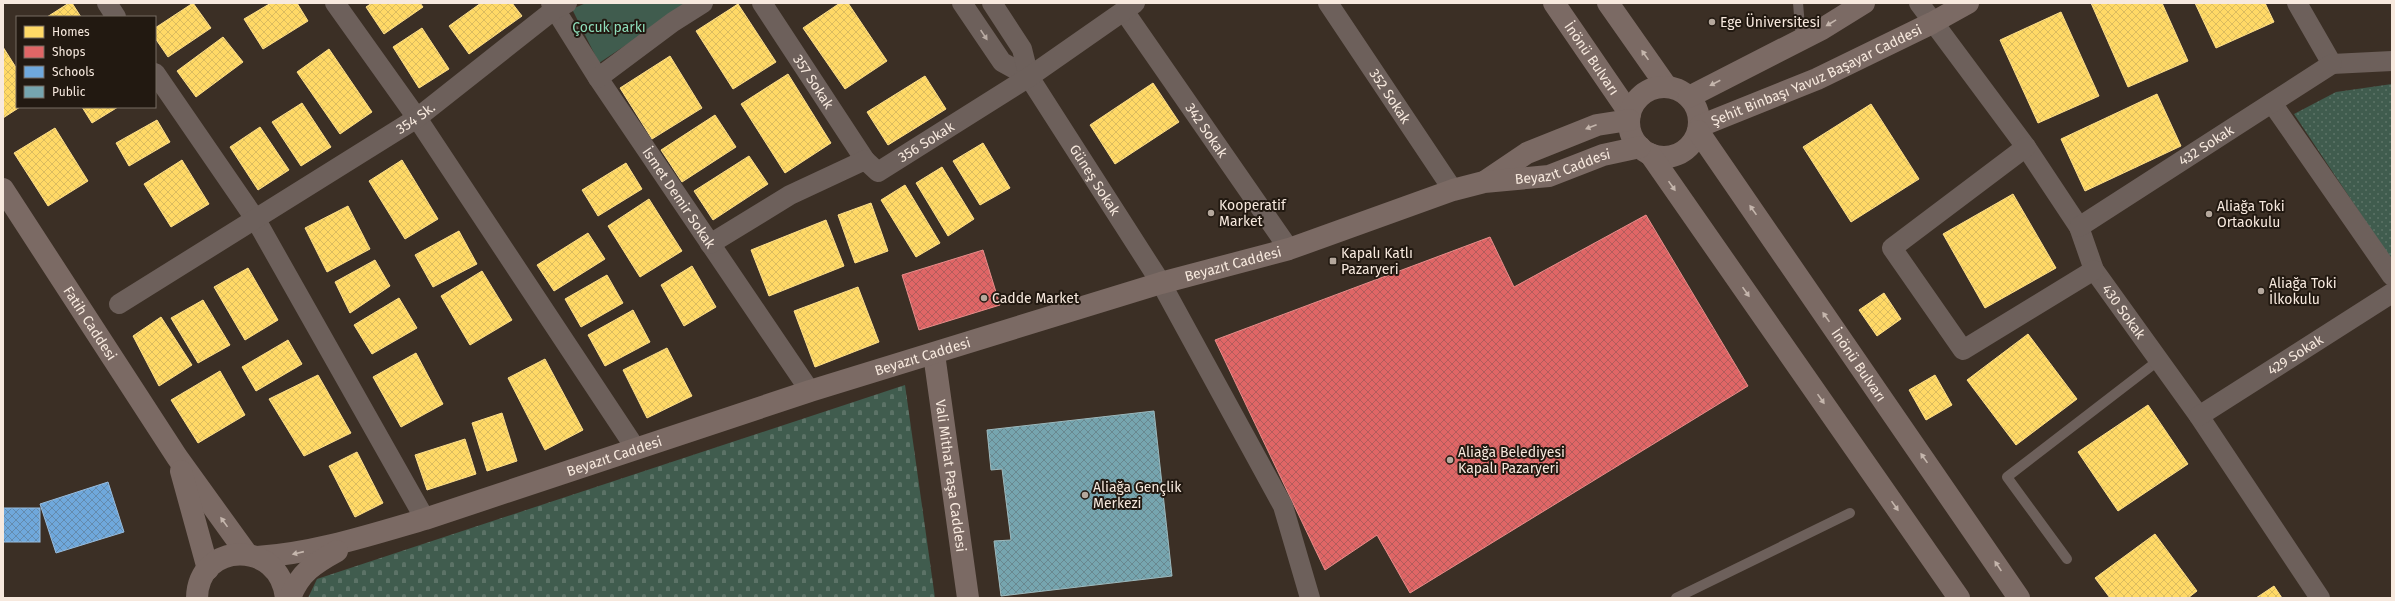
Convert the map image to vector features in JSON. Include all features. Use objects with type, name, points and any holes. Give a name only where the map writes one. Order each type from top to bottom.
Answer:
[{"type":"street","points":[[107,3],[115,16]]},
{"type":"street","points":[[335,3],[418,118],[636,449]]},
{"type":"street","points":[[598,78],[673,22],[703,3]]},
{"type":"street","name":"357 Sokak","points":[[762,3],[865,160]]},
{"type":"street","name":"Güneş Sokak","points":[[962,3],[1002,62],[1029,77]]},
{"type":"street","name":"Güneş Sokak","points":[[992,3],[1022,49],[1029,77],[1161,283],[1283,506],[1310,598]]},
{"type":"street","name":"352 Sokak","points":[[1328,3],[1453,190]]},
{"type":"street","name":"İnönü Bulvarı","points":[[1554,3],[1630,117]]},
{"type":"street","points":[[1608,3],[1667,87]]},
{"type":"street","points":[[1689,97],[1801,39],[1864,3]]},
{"type":"street","name":"Şehit Binbaşı Yavuz Başayar Caddesi","points":[[1919,3],[1932,23]]},
{"type":"street","name":"Şehit Binbaşı Yavuz Başayar Caddesi","points":[[1699,129],[1817,79],[1932,23],[1968,3]]},
{"type":"street","points":[[2297,3],[2332,64],[2392,61]]},
{"type":"street","name":"354 Sk.","points":[[119,304],[418,118],[557,5]]},
{"type":"street","name":"İsmet Demir Sokak","points":[[557,5],[598,78],[810,391]]},
{"type":"street","name":"356 Sokak","points":[[865,160],[878,172],[1029,77],[1130,7]]},
{"type":"street","name":"342 Sokak","points":[[1130,7],[1289,249]]},
{"type":"street","name":"430 Sokak","points":[[1932,23],[2026,147],[2079,227],[2094,270],[2199,416],[2320,598]]},
{"type":"street","name":"432 Sokak","points":[[2079,227],[2332,64]]},
{"type":"street","points":[[156,74],[256,220],[425,519]]},
{"type":"street","points":[[1645,150],[1669,157],[1679,154],[1694,141],[1699,129],[1696,105],[1689,97],[1679,90],[1667,87],[1657,87],[1640,97],[1630,117],[1630,130],[1959,598]]},
{"type":"street","points":[[2272,103],[2392,276]]},
{"type":"street","name":"Beyazıt Caddesi","points":[[1484,182],[1527,153],[1597,125],[1630,117]]},
{"type":"street","name":"İnönü Bulvarı","points":[[1699,129],[2020,598]]},
{"type":"street","points":[[2026,147],[1892,248],[1963,350],[2094,270]]},
{"type":"street","name":"Beyazıt Caddesi","points":[[363,537],[425,519],[810,391],[1161,283],[1289,249],[1453,190],[1484,182],[1549,176],[1603,155],[1645,150]]},
{"type":"street","points":[[710,244],[790,195],[865,160]]},
{"type":"street","name":"Fatih Caddesi","points":[[3,189],[177,457],[252,555],[275,569],[283,582],[286,598]]},
{"type":"street","name":"429 Sokak","points":[[2199,416],[2392,293]]},
{"type":"street","name":"Vali Mithat Paşa Caddesi","points":[[934,354],[968,598]]},
{"type":"street","name":"Fatih Caddesi","points":[[177,457],[208,569]]},
{"type":"street","points":[[196,597],[200,582],[208,569],[226,557],[293,554],[363,537]]},
{"type":"street","points":[[290,598],[295,584],[311,565],[363,537]]},
{"type":"lane","points":[[1798,3],[1801,39]]},
{"type":"lane","points":[[2067,559],[2007,477],[2159,360]]},
{"type":"lane","points":[[1676,598],[1850,512]]},
{"type":"green space","name":"Çocuk parkı","points":[[586,3],[689,3],[599,63],[572,9]]},
{"type":"green space","points":[[2392,84],[2392,261],[2294,114],[2336,92]]},
{"type":"green space","points":[[905,385],[935,598],[308,598],[317,579]]},
{"type":"building: Homes","points":[[69,3],[72,3],[80,16],[49,16]]},
{"type":"building: Homes","points":[[193,3],[211,28],[168,57],[156,39],[156,27]]},
{"type":"building: Homes","points":[[271,3],[297,3],[308,21],[263,49],[244,19]]},
{"type":"building: Homes","points":[[372,3],[420,3],[423,7],[384,34],[366,7]]},
{"type":"building: Homes","points":[[481,3],[512,3],[522,16],[469,54],[449,26]]},
{"type":"building: Homes","points":[[840,3],[848,3],[887,61],[845,89],[803,28]]},
{"type":"building: Homes","points":[[2091,3],[2162,3],[2188,61],[2128,87]]},
{"type":"building: Homes","points":[[2195,3],[2265,3],[2274,22],[2216,48]]},
{"type":"building: Homes","points":[[738,4],[776,62],[733,89],[696,31]]},
{"type":"building: Homes","points":[[2061,12],[2099,96],[2038,123],[2000,40]]},
{"type":"building: Homes","points":[[422,28],[449,69],[419,88],[393,47]]},
{"type":"building: Homes","points":[[223,37],[243,62],[196,97],[177,71]]},
{"type":"building: Homes","points":[[3,47],[16,67],[16,108],[18,108],[3,118]]},
{"type":"building: Homes","points":[[329,49],[372,112],[340,134],[297,72]]},
{"type":"building: Homes","points":[[670,56],[702,108],[652,139],[620,88]]},
{"type":"building: Homes","points":[[788,74],[831,143],[785,173],[741,104]]},
{"type":"building: Homes","points":[[925,76],[946,109],[888,145],[867,112]]},
{"type":"building: Homes","points":[[1153,83],[1179,122],[1115,164],[1090,125]]},
{"type":"building: Homes","points":[[2157,94],[2181,146],[2085,191],[2061,139]]},
{"type":"building: Homes","points":[[302,103],[331,147],[301,166],[272,122]]},
{"type":"building: Homes","points":[[1871,104],[1919,179],[1851,222],[1803,147]]},
{"type":"building: Homes","points":[[83,108],[116,108],[92,123]]},
{"type":"building: Homes","points":[[715,115],[736,147],[682,182],[661,150]]},
{"type":"building: Homes","points":[[157,120],[170,142],[129,166],[116,143]]},
{"type":"building: Homes","points":[[260,127],[289,170],[258,190],[230,147]]},
{"type":"building: Homes","points":[[55,128],[88,181],[48,206],[14,153]]},
{"type":"building: Homes","points":[[983,143],[1010,188],[980,205],[953,161]]},
{"type":"building: Homes","points":[[749,156],[768,184],[713,220],[694,191]]},
{"type":"building: Homes","points":[[182,160],[209,204],[171,227],[144,184]]},
{"type":"building: Homes","points":[[402,160],[438,219],[405,239],[369,181]]},
{"type":"building: Homes","points":[[626,163],[642,189],[598,216],[582,190]]},
{"type":"building: Homes","points":[[942,167],[974,219],[948,236],[916,183]]},
{"type":"building: Homes","points":[[905,185],[940,243],[916,257],[881,200]]},
{"type":"building: Homes","points":[[2013,194],[2056,268],[1985,308],[1943,234]]},
{"type":"building: Homes","points":[[649,199],[682,251],[640,277],[608,226]]},
{"type":"building: Homes","points":[[871,203],[888,251],[855,263],[838,215]]},
{"type":"building: Homes","points":[[348,206],[370,249],[327,272],[305,228]]},
{"type":"building: Homes","points":[[826,220],[844,266],[769,296],[751,250]]},
{"type":"building: Homes","points":[[459,231],[477,264],[433,287],[415,255]]},
{"type":"building: Homes","points":[[588,233],[605,259],[554,291],[537,265]]},
{"type":"building: Homes","points":[[375,260],[390,286],[350,313],[335,282]]},
{"type":"building: Homes","points":[[692,266],[716,307],[684,326],[661,285]]},
{"type":"building: Homes","points":[[248,268],[278,320],[245,340],[214,287]]},
{"type":"building: Homes","points":[[482,271],[512,320],[470,345],[441,296]]},
{"type":"building: Homes","points":[[607,275],[623,303],[581,327],[565,299]]},
{"type":"building: Homes","points":[[858,287],[879,342],[815,367],[794,311]]},
{"type":"building: Homes","points":[[1884,293],[1901,319],[1877,336],[1859,310]]},
{"type":"building: Homes","points":[[399,298],[417,328],[372,354],[354,325]]},
{"type":"building: Homes","points":[[203,300],[230,345],[198,363],[171,318]]},
{"type":"building: Homes","points":[[633,310],[650,342],[605,366],[588,335]]},
{"type":"building: Homes","points":[[161,317],[192,365],[159,386],[133,336]]},
{"type":"building: Homes","points":[[2028,334],[2077,399],[2016,445],[1967,380]]},
{"type":"building: Homes","points":[[288,340],[302,364],[256,391],[242,367]]},
{"type":"building: Homes","points":[[667,348],[692,396],[647,418],[623,370]]},
{"type":"building: Homes","points":[[416,353],[443,404],[401,427],[373,377]]},
{"type":"building: Homes","points":[[545,359],[583,430],[545,450],[508,378]]},
{"type":"building: Homes","points":[[220,371],[245,415],[198,443],[171,400]]},
{"type":"building: Homes","points":[[318,375],[351,433],[304,456],[269,399]]},
{"type":"building: Homes","points":[[1935,375],[1952,405],[1926,420],[1909,390]]},
{"type":"building: Homes","points":[[2148,405],[2188,464],[2118,511],[2078,452]]},
{"type":"building: Homes","points":[[502,413],[517,461],[487,471],[472,423]]},
{"type":"building: Homes","points":[[465,439],[476,474],[427,490],[415,455]]},
{"type":"building: Homes","points":[[357,452],[383,503],[355,517],[329,466]]},
{"type":"building: Homes","points":[[2155,534],[2197,591],[2188,598],[2110,598],[2095,578]]},
{"type":"building: Homes","points":[[2274,586],[2282,598],[2256,598]]},
{"type":"building: Shops","name":"Aliağa Belediyesi Kapalı Pazaryeri","points":[[1646,215],[1748,386],[1410,593],[1377,535],[1325,570],[1215,340],[1490,237],[1514,287]]},
{"type":"building: Shops","points":[[983,250],[1000,305],[919,330],[902,275]]},
{"type":"building: Schools","points":[[108,482],[124,532],[56,553],[40,504]]},
{"type":"building: Schools","points":[[3,508],[40,508],[40,542],[3,542]]},
{"type":"building: Public","name":"Aliağa Gençlik Merkezi","points":[[1154,411],[1172,576],[1001,596],[994,541],[1011,540],[1002,469],[991,470],[987,430]]},
{"type":"place","name":"Ege Üniversitesi","points":[[1712,22]]},
{"type":"place","name":"Kooperatif Market","points":[[1211,213]]},
{"type":"place","name":"Aliağa Toki Ortaokulu","points":[[2209,214]]},
{"type":"place","name":"Kapalı Katlı Pazaryeri","points":[[1333,261]]},
{"type":"place","name":"Aliağa Toki İlkokulu","points":[[2261,291]]},
{"type":"place","name":"Cadde Market","points":[[984,298]]},
{"type":"place","name":"Aliağa Belediyesi Kapalı Pazaryeri","points":[[1450,460]]},
{"type":"place","name":"Aliağa Gençlik Merkezi","points":[[1085,495]]}]
